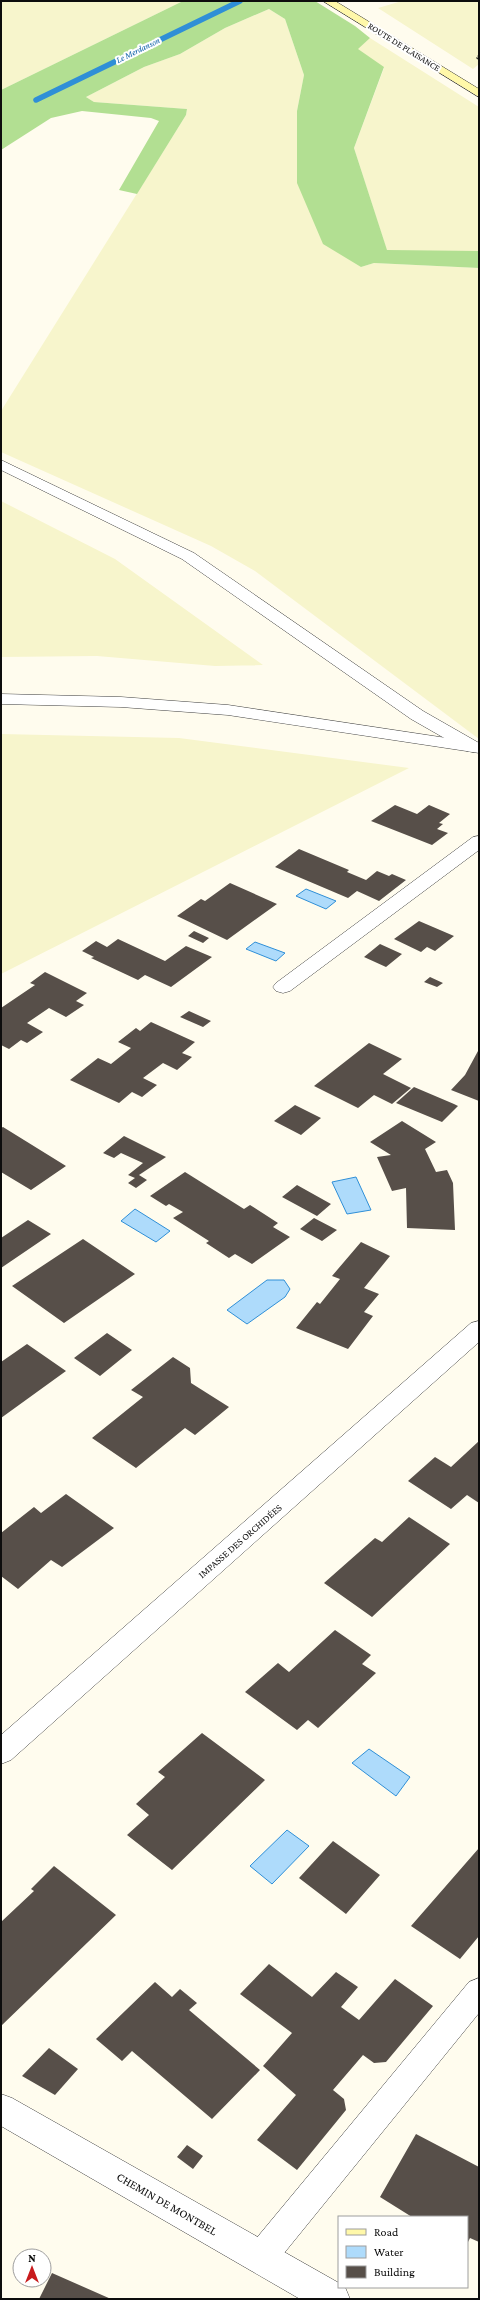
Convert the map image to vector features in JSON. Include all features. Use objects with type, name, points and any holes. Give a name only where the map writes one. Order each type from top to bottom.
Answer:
[{"type":"main road","name":"ROUTE DE PLAISANCE","points":[[328,1],[479,94]]},
{"type":"street","points":[[1,464],[188,556],[417,714],[476,747]]},
{"type":"street","name":"IMPASSE DES ORCHIDÉES","points":[[1,1752],[479,1329]]},
{"type":"street","name":"CHEMIN DE MONTBEL","points":[[1,2108],[333,2299]]},
{"type":"lane","points":[[1,699],[122,702],[228,710],[476,747]]},
{"type":"lane","points":[[283,987],[479,841]]},
{"type":"lane","points":[[261,2258],[479,1991]]},
{"type":"path","points":[[479,55],[477,58],[479,60]]},
{"type":"shaded area","points":[[1,1],[183,1],[1,90]]},
{"type":"shaded area","points":[[402,1],[479,1],[479,64],[473,69],[378,8]]},
{"type":"shaded area","points":[[269,9],[285,19],[304,75],[297,111],[361,267],[374,263],[479,268],[479,739],[255,571],[211,546],[1,452],[1,411],[186,115],[187,109],[94,102],[86,97],[144,67],[180,54],[225,28]]},
{"type":"shaded area","points":[[370,38],[479,107],[479,251],[387,251],[354,148],[384,68],[357,49]]},
{"type":"shaded area","points":[[1,501],[115,559],[263,665],[215,666],[97,656],[1,657]]},
{"type":"shaded area","points":[[1,734],[179,738],[409,768],[1,974]]},
{"type":"green space","points":[[183,1],[315,1],[355,26],[370,38],[358,49],[384,67],[354,148],[387,250],[479,251],[479,268],[374,263],[361,267],[323,244],[297,183],[297,111],[304,75],[285,19],[269,9],[225,28],[180,54],[144,67],[86,97],[94,102],[187,109],[186,115],[137,194],[119,190],[159,121],[151,118],[82,111],[51,118],[1,150],[1,90]]},
{"type":"water","points":[[306,889],[336,901],[326,909],[296,896]]},
{"type":"water","points":[[255,942],[285,953],[276,961],[246,949]]},
{"type":"water","points":[[356,1177],[371,1210],[347,1214],[332,1182]]},
{"type":"water","points":[[135,1209],[170,1231],[156,1242],[121,1221]]},
{"type":"water","points":[[267,1280],[284,1280],[290,1289],[285,1297],[247,1324],[227,1310]]},
{"type":"water","points":[[369,1749],[410,1777],[396,1796],[352,1763]]},
{"type":"water","points":[[287,1830],[309,1846],[272,1884],[250,1866]]},
{"type":"building","points":[[395,805],[417,814],[429,805],[450,814],[439,823],[443,824],[437,829],[448,833],[432,845],[371,821]]},
{"type":"building","points":[[299,849],[349,870],[347,872],[366,880],[377,871],[389,876],[392,874],[406,880],[379,901],[357,891],[348,898],[275,867]]},
{"type":"building","points":[[230,883],[277,904],[227,940],[177,916],[201,899],[205,901]]},
{"type":"building","points":[[419,921],[454,936],[435,951],[427,947],[421,952],[394,939]]},
{"type":"building","points":[[194,931],[209,938],[203,943],[188,936]]},
{"type":"building","points":[[118,939],[165,961],[186,946],[212,957],[171,987],[145,975],[138,980],[91,958],[94,957],[82,951],[96,941],[107,947]]},
{"type":"building","points":[[380,944],[402,954],[386,967],[364,957]]},
{"type":"building","points":[[45,972],[87,993],[76,1001],[84,1005],[66,1017],[49,1008],[27,1023],[43,1032],[27,1043],[21,1040],[9,1049],[1,1045],[1,1008],[35,985],[30,983]]},
{"type":"building","points":[[430,977],[443,983],[437,987],[424,982]]},
{"type":"building","points":[[189,1011],[211,1021],[203,1027],[180,1017]]},
{"type":"building","points":[[151,1022],[195,1042],[182,1053],[192,1057],[177,1070],[163,1063],[143,1078],[157,1085],[142,1097],[132,1092],[119,1103],[70,1080],[98,1058],[111,1064],[131,1048],[118,1042],[136,1028],[140,1031]]},
{"type":"building","points":[[369,1043],[402,1059],[383,1074],[411,1088],[392,1104],[374,1095],[358,1108],[314,1086]]},
{"type":"building","points":[[478,1051],[479,1101],[451,1090],[465,1075]]},
{"type":"building","points":[[414,1087],[458,1106],[442,1122],[396,1103]]},
{"type":"building","points":[[295,1105],[321,1118],[301,1135],[274,1121]]},
{"type":"building","points":[[402,1121],[436,1142],[425,1149],[436,1172],[447,1170],[453,1183],[455,1230],[407,1228],[406,1188],[392,1191],[377,1157],[391,1155],[370,1142]]},
{"type":"building","points":[[3,1127],[66,1166],[31,1190],[1,1172],[1,1128]]},
{"type":"building","points":[[124,1136],[166,1157],[139,1175],[147,1180],[136,1188],[128,1183],[135,1178],[128,1175],[143,1163],[121,1153],[114,1158],[103,1153]]},
{"type":"building","points":[[185,1172],[244,1209],[250,1205],[278,1223],[273,1227],[290,1237],[252,1264],[235,1254],[229,1258],[206,1243],[209,1241],[173,1218],[183,1212],[169,1204],[166,1206],[150,1196]]},
{"type":"building","points":[[297,1185],[331,1204],[317,1216],[282,1197]]},
{"type":"building","points":[[314,1218],[337,1230],[322,1241],[300,1229]]},
{"type":"building","points":[[28,1220],[51,1234],[1,1268],[1,1238]]},
{"type":"building","points":[[83,1239],[135,1274],[64,1323],[12,1286]]},
{"type":"building","points":[[361,1242],[390,1256],[364,1288],[379,1294],[364,1312],[373,1316],[348,1349],[296,1328],[317,1302],[320,1304],[340,1279],[332,1276]]},
{"type":"building","points":[[107,1333],[132,1350],[100,1376],[74,1358]]},
{"type":"building","points":[[27,1344],[66,1371],[1,1418],[1,1362]]},
{"type":"building","points":[[173,1357],[190,1368],[191,1383],[229,1407],[195,1435],[185,1428],[136,1468],[92,1438],[143,1397],[131,1390]]},
{"type":"building","points":[[479,1441],[479,1503],[467,1495],[451,1509],[408,1481],[435,1457],[451,1467]]},
{"type":"building","points":[[66,1494],[114,1528],[62,1567],[51,1560],[18,1589],[1,1576],[1,1533],[34,1507],[41,1513]]},
{"type":"building","points":[[409,1517],[450,1544],[372,1617],[324,1583],[375,1538],[382,1542]]},
{"type":"building","points":[[335,1630],[371,1655],[362,1664],[376,1673],[318,1728],[308,1720],[297,1730],[245,1692],[278,1663],[289,1672]]},
{"type":"building","points":[[202,1733],[265,1780],[172,1870],[127,1835],[149,1815],[136,1804],[165,1777],[158,1772]]},
{"type":"building","points":[[333,1841],[380,1875],[346,1914],[299,1878]]},
{"type":"building","points":[[479,1848],[479,1936],[460,1959],[411,1926]]},
{"type":"building","points":[[54,1866],[116,1915],[1,2026],[1,1922],[34,1891],[31,1889]]},
{"type":"building","points":[[269,1964],[312,1997],[336,1972],[358,1987],[341,2007],[359,2020],[395,1979],[433,2006],[386,2062],[374,2063],[363,2055],[333,2090],[344,2099],[346,2110],[297,2170],[257,2140],[296,2095],[263,2066],[292,2033],[240,1994]]},
{"type":"building","points":[[155,1982],[172,1997],[180,1989],[197,2003],[189,2010],[260,2070],[212,2119],[132,2051],[122,2061],[96,2039]]},
{"type":"building","points":[[49,2048],[78,2069],[55,2095],[22,2076]]},
{"type":"building","points":[[416,2134],[479,2167],[479,2242],[470,2238],[468,2242],[468,2216],[410,2216],[380,2197]]},
{"type":"building","points":[[187,2145],[203,2156],[193,2169],[177,2157]]},
{"type":"building","points":[[52,2273],[111,2299],[39,2299],[44,2288],[52,2288]]},
{"type":"waterway","name":"Le Merdanson","points":[[36,100],[240,1]]}]
